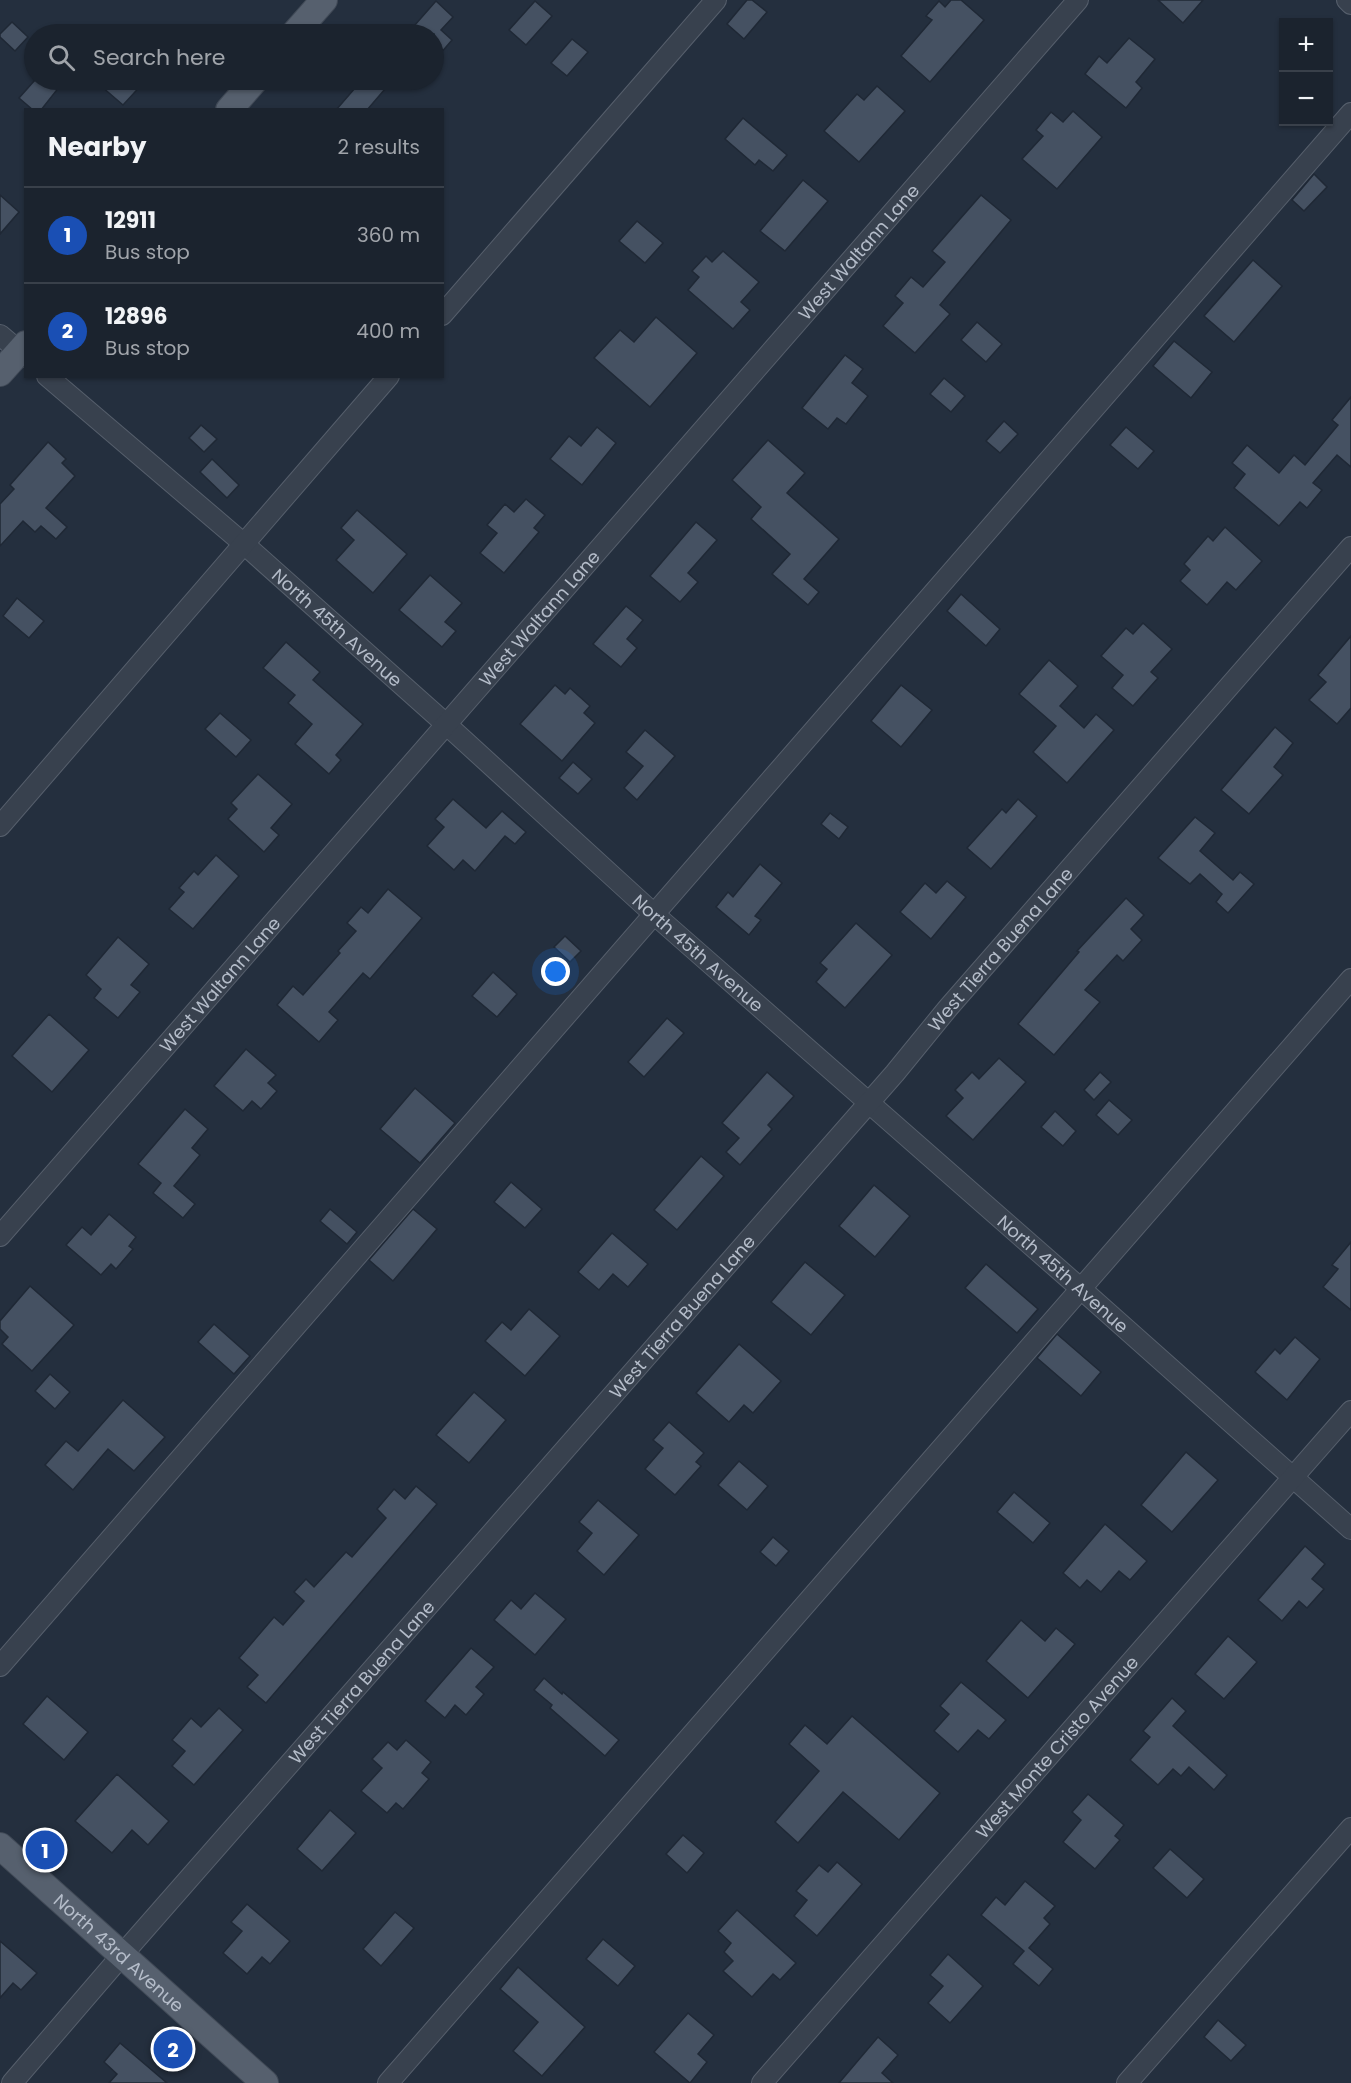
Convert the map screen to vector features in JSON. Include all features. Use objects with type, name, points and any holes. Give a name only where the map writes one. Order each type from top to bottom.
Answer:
[{"type":"main road","points":[[303,24],[324,0]]},
{"type":"main road","points":[[231,108],[246,90]]},
{"type":"main road","points":[[0,373],[17,347]]},
{"type":"main road","name":"North 43rd Avenue","points":[[0,1846],[265,2083]]},
{"type":"street","points":[[444,313],[716,0]]},
{"type":"street","name":"West Waltann Lane","points":[[0,1236],[1078,0]]},
{"type":"street","points":[[1347,0],[1351,4]]},
{"type":"street","points":[[0,1666],[1351,113]]},
{"type":"street","name":"North 45th Avenue","points":[[49,378],[244,544],[655,915],[1351,1529]]},
{"type":"street","points":[[0,826],[387,378]]},
{"type":"street","name":"West Tierra Buena Lane","points":[[12,2083],[869,1103],[1351,547]]},
{"type":"street","points":[[388,2083],[1351,979]]},
{"type":"street","name":"West Monte Cristo Avenue","points":[[762,2083],[1351,1411]]},
{"type":"street","points":[[1127,2083],[1351,1828]]},
{"type":"building","points":[[747,0],[752,0],[767,12],[744,39],[727,24]]},
{"type":"building","points":[[951,0],[961,0],[984,20],[930,82],[901,56],[932,20],[926,16],[939,1],[945,7]]},
{"type":"building","points":[[1158,0],[1203,0],[1183,23]]},
{"type":"building","points":[[436,1],[453,17],[444,27],[444,24],[416,24]]},
{"type":"building","points":[[535,1],[552,16],[526,45],[509,30]]},
{"type":"building","points":[[12,22],[24,33],[24,41],[15,51],[0,37],[0,34]]},
{"type":"building","points":[[444,33],[452,40],[444,49]]},
{"type":"building","points":[[1129,38],[1155,59],[1136,82],[1142,88],[1126,108],[1085,74],[1099,56],[1107,63]]},
{"type":"building","points":[[572,39],[588,52],[567,76],[551,63]]},
{"type":"building","points":[[877,86],[905,111],[859,162],[824,131],[857,94],[864,100]]},
{"type":"building","points":[[26,90],[57,90],[43,108],[31,108],[19,98]]},
{"type":"building","points":[[106,90],[137,90],[123,105]]},
{"type":"building","points":[[353,90],[384,90],[369,108],[338,108]]},
{"type":"building","points":[[1073,111],[1102,137],[1057,189],[1022,159],[1043,136],[1036,130],[1051,112],[1063,122]]},
{"type":"building","points":[[743,118],[787,155],[773,171],[759,160],[755,165],[725,139]]},
{"type":"building","points":[[1314,174],[1327,187],[1304,211],[1292,200]]},
{"type":"building","points":[[803,180],[828,201],[785,251],[760,231]]},
{"type":"building","points":[[0,195],[19,212],[0,234]]},
{"type":"building","points":[[981,195],[1011,220],[940,305],[950,314],[915,353],[883,326],[903,303],[895,296],[911,277],[923,287],[945,262],[932,251]]},
{"type":"building","points":[[637,221],[663,243],[645,263],[619,241]]},
{"type":"building","points":[[723,251],[759,282],[741,302],[750,310],[733,329],[688,290],[699,277],[692,271],[706,256],[712,262]]},
{"type":"building","points":[[1253,260],[1282,286],[1234,342],[1204,316]]},
{"type":"building","points":[[656,317],[697,353],[650,407],[594,358],[620,330],[634,342]]},
{"type":"building","points":[[977,322],[1002,344],[986,362],[961,340]]},
{"type":"building","points":[[1174,341],[1212,372],[1191,398],[1153,366]]},
{"type":"building","points":[[845,355],[863,369],[852,383],[868,396],[846,424],[837,418],[828,429],[802,408]]},
{"type":"building","points":[[944,378],[965,396],[951,412],[930,394]]},
{"type":"building","points":[[1351,397],[1351,467],[1337,455],[1313,483],[1322,490],[1307,508],[1300,502],[1279,526],[1234,488],[1245,474],[1232,463],[1247,445],[1279,473],[1294,455],[1305,465],[1338,425],[1332,420]]},
{"type":"building","points":[[1004,421],[1018,434],[1000,453],[986,441]]},
{"type":"building","points":[[201,425],[217,439],[204,452],[189,438]]},
{"type":"building","points":[[597,427],[616,443],[582,485],[550,459],[569,436],[581,446]]},
{"type":"building","points":[[1126,427],[1154,451],[1138,469],[1110,445]]},
{"type":"building","points":[[768,440],[805,473],[787,493],[839,539],[804,579],[819,592],[808,605],[772,574],[790,554],[751,519],[761,507],[732,480]]},
{"type":"building","points":[[48,442],[66,459],[62,463],[75,476],[46,508],[67,527],[56,539],[41,526],[35,532],[23,521],[0,546],[0,504],[14,489],[10,485]]},
{"type":"building","points":[[212,459],[239,485],[227,498],[200,472]]},
{"type":"building","points":[[526,499],[545,515],[534,528],[539,532],[504,573],[480,553],[497,533],[487,525],[505,504],[514,512]]},
{"type":"building","points":[[357,510],[407,554],[373,593],[336,560],[354,540],[341,528]]},
{"type":"building","points":[[696,522],[717,540],[688,573],[698,582],[680,602],[650,576]]},
{"type":"building","points":[[1225,527],[1262,561],[1236,590],[1227,582],[1207,605],[1180,581],[1190,570],[1184,564],[1208,536],[1213,541]]},
{"type":"building","points":[[430,575],[462,603],[445,622],[456,631],[442,647],[399,610]]},
{"type":"building","points":[[961,594],[1000,629],[986,646],[947,611]]},
{"type":"building","points":[[17,598],[44,621],[29,638],[3,616]]},
{"type":"building","points":[[626,606],[643,620],[627,639],[637,648],[621,667],[593,644]]},
{"type":"building","points":[[1143,623],[1172,649],[1151,672],[1158,678],[1133,706],[1112,688],[1123,675],[1101,656],[1126,628],[1133,634]]},
{"type":"building","points":[[1351,636],[1351,708],[1337,724],[1309,700],[1326,682],[1318,675]]},
{"type":"building","points":[[286,642],[320,672],[313,680],[363,724],[336,755],[341,760],[329,774],[295,744],[312,724],[288,703],[295,695],[263,668]]},
{"type":"building","points":[[1049,660],[1078,686],[1060,706],[1084,728],[1096,714],[1114,730],[1067,783],[1033,752],[1056,726],[1019,694]]},
{"type":"building","points":[[555,685],[565,694],[570,688],[590,706],[584,713],[595,723],[562,761],[520,724]]},
{"type":"building","points":[[901,685],[932,710],[901,747],[871,721]]},
{"type":"building","points":[[220,713],[251,740],[236,757],[205,729]]},
{"type":"building","points":[[1275,727],[1293,743],[1274,767],[1283,775],[1249,814],[1221,790]]},
{"type":"building","points":[[645,730],[675,756],[637,800],[624,788],[643,766],[626,752]]},
{"type":"building","points":[[573,762],[592,779],[578,794],[559,778]]},
{"type":"building","points":[[258,774],[292,804],[271,828],[279,835],[264,852],[228,819],[237,809],[231,803]]},
{"type":"building","points":[[453,799],[486,828],[502,811],[526,832],[515,844],[505,836],[475,871],[463,860],[454,870],[427,846],[444,827],[435,819]]},
{"type":"building","points":[[1018,799],[1037,816],[991,869],[967,848],[1002,809],[1006,813]]},
{"type":"building","points":[[830,813],[848,827],[839,839],[821,824]]},
{"type":"building","points":[[1195,817],[1215,833],[1200,851],[1233,880],[1240,872],[1254,884],[1228,913],[1216,902],[1222,894],[1200,874],[1190,884],[1158,858]]},
{"type":"building","points":[[216,855],[239,876],[193,929],[169,909],[184,892],[179,888],[194,871],[198,875]]},
{"type":"building","points":[[760,864],[782,883],[755,916],[761,920],[749,935],[716,907],[728,892],[733,897]]},
{"type":"building","points":[[947,881],[966,897],[931,939],[900,912],[925,883],[936,893]]},
{"type":"building","points":[[388,889],[422,918],[370,979],[363,973],[329,1012],[338,1020],[319,1042],[277,1005],[293,986],[303,995],[356,931],[347,923],[361,907],[368,913]]},
{"type":"building","points":[[1126,898],[1144,915],[1131,929],[1142,940],[1123,961],[1117,955],[1085,990],[1100,1002],[1054,1055],[1018,1024],[1079,952],[1077,951]]},
{"type":"building","points":[[856,923],[892,955],[845,1008],[816,982],[827,969],[820,963]]},
{"type":"building","points":[[565,936],[581,951],[570,962],[554,947]]},
{"type":"building","points":[[118,937],[149,964],[131,985],[140,992],[118,1018],[94,998],[101,989],[86,975]]},
{"type":"building","points":[[493,972],[517,994],[497,1017],[472,996]]},
{"type":"building","points":[[49,1014],[89,1050],[52,1092],[12,1056]]},
{"type":"building","points":[[667,1018],[684,1033],[644,1077],[628,1062]]},
{"type":"building","points":[[246,1049],[276,1075],[268,1083],[277,1091],[261,1109],[252,1101],[243,1111],[214,1086]]},
{"type":"building","points":[[999,1058],[1026,1082],[973,1140],[946,1116],[963,1098],[955,1090],[972,1072],[979,1079]]},
{"type":"building","points":[[767,1072],[794,1096],[768,1125],[772,1129],[740,1165],[726,1152],[739,1138],[722,1123]]},
{"type":"building","points":[[1100,1072],[1111,1082],[1094,1100],[1084,1090]]},
{"type":"building","points":[[415,1088],[455,1123],[420,1163],[380,1129]]},
{"type":"building","points":[[1109,1100],[1132,1120],[1118,1135],[1096,1115]]},
{"type":"building","points":[[185,1109],[208,1129],[192,1148],[200,1155],[174,1186],[195,1204],[183,1218],[153,1193],[161,1183],[138,1164]]},
{"type":"building","points":[[1055,1111],[1076,1131],[1063,1146],[1041,1127]]},
{"type":"building","points":[[701,1156],[724,1176],[677,1230],[654,1210]]},
{"type":"building","points":[[511,1182],[542,1209],[525,1228],[494,1202]]},
{"type":"building","points":[[874,1185],[910,1216],[875,1257],[839,1226]]},
{"type":"building","points":[[330,1209],[357,1232],[347,1244],[320,1221]]},
{"type":"building","points":[[413,1209],[437,1229],[393,1281],[369,1260]]},
{"type":"building","points":[[109,1214],[136,1237],[129,1246],[133,1249],[116,1269],[111,1264],[101,1275],[66,1245],[82,1227],[91,1235]]},
{"type":"building","points":[[612,1233],[648,1264],[628,1287],[613,1274],[599,1290],[578,1272]]},
{"type":"building","points":[[1351,1242],[1351,1310],[1323,1287],[1338,1269],[1332,1265]]},
{"type":"building","points":[[805,1262],[845,1295],[811,1335],[771,1302]]},
{"type":"building","points":[[986,1264],[1038,1309],[1017,1333],[965,1288]]},
{"type":"building","points":[[30,1286],[74,1325],[32,1371],[2,1344],[8,1337],[0,1329],[0,1321]]},
{"type":"building","points":[[529,1309],[560,1336],[525,1376],[485,1341],[502,1322],[511,1330]]},
{"type":"building","points":[[214,1324],[250,1356],[234,1374],[198,1342]]},
{"type":"building","points":[[1057,1334],[1101,1372],[1081,1396],[1037,1358]]},
{"type":"building","points":[[1295,1337],[1320,1359],[1287,1400],[1255,1372],[1275,1349],[1280,1354]]},
{"type":"building","points":[[739,1344],[781,1381],[753,1413],[744,1405],[729,1422],[696,1393]]},
{"type":"building","points":[[50,1374],[70,1392],[55,1409],[35,1391]]},
{"type":"building","points":[[474,1392],[506,1420],[469,1463],[436,1435]]},
{"type":"building","points":[[123,1400],[165,1437],[134,1471],[108,1449],[73,1490],[45,1465],[66,1441],[78,1451]]},
{"type":"building","points":[[669,1422],[704,1453],[696,1462],[701,1466],[675,1495],[645,1469],[663,1448],[653,1440]]},
{"type":"building","points":[[1186,1452],[1218,1480],[1172,1532],[1141,1505]]},
{"type":"building","points":[[739,1461],[768,1486],[747,1510],[718,1485]]},
{"type":"building","points":[[416,1486],[437,1504],[266,1703],[247,1687],[258,1675],[239,1658],[274,1617],[283,1625],[304,1601],[294,1592],[306,1579],[314,1587],[346,1552],[352,1557],[386,1518],[377,1509],[394,1489],[405,1499]]},
{"type":"building","points":[[1014,1492],[1050,1523],[1033,1543],[997,1512]]},
{"type":"building","points":[[598,1500],[639,1535],[604,1575],[577,1551],[592,1533],[579,1522]]},
{"type":"building","points":[[1105,1524],[1147,1561],[1130,1580],[1119,1571],[1101,1592],[1087,1580],[1080,1588],[1063,1573]]},
{"type":"building","points":[[773,1537],[789,1551],[776,1566],[760,1552]]},
{"type":"building","points":[[1305,1546],[1325,1564],[1312,1579],[1324,1589],[1307,1608],[1299,1601],[1282,1621],[1258,1600]]},
{"type":"building","points":[[535,1593],[566,1619],[535,1655],[494,1620],[511,1600],[521,1609]]},
{"type":"building","points":[[1021,1620],[1045,1641],[1056,1628],[1075,1644],[1028,1698],[986,1661]]},
{"type":"building","points":[[1228,1636],[1257,1662],[1224,1699],[1195,1674]]},
{"type":"building","points":[[471,1648],[494,1667],[476,1687],[484,1694],[466,1715],[455,1705],[445,1718],[425,1701]]},
{"type":"building","points":[[544,1678],[619,1740],[605,1756],[550,1708],[552,1705],[534,1690]]},
{"type":"building","points":[[961,1682],[1006,1720],[989,1739],[978,1730],[958,1752],[934,1731],[949,1714],[940,1706]]},
{"type":"building","points":[[47,1696],[88,1732],[64,1760],[23,1724]]},
{"type":"building","points":[[1172,1698],[1186,1711],[1173,1726],[1227,1775],[1214,1790],[1189,1767],[1181,1776],[1173,1769],[1158,1785],[1130,1760],[1150,1737],[1143,1731]]},
{"type":"building","points":[[219,1708],[243,1730],[194,1785],[172,1766],[185,1751],[172,1740],[191,1718],[201,1727]]},
{"type":"building","points":[[852,1716],[940,1793],[899,1840],[843,1792],[798,1843],[775,1822],[819,1771],[789,1744],[805,1725],[827,1744]]},
{"type":"building","points":[[406,1740],[431,1762],[422,1773],[429,1779],[403,1809],[396,1803],[387,1813],[361,1791],[382,1768],[372,1759],[388,1742],[397,1750]]},
{"type":"building","points":[[117,1774],[169,1821],[148,1845],[132,1830],[112,1853],[75,1821]]},
{"type":"building","points":[[1088,1794],[1124,1825],[1115,1836],[1120,1840],[1095,1869],[1063,1842],[1081,1820],[1072,1812]]},
{"type":"building","points":[[330,1810],[356,1833],[322,1871],[297,1849]]},
{"type":"building","points":[[683,1835],[704,1853],[687,1873],[666,1854]]},
{"type":"building","points":[[1170,1849],[1204,1879],[1187,1898],[1153,1868]]},
{"type":"building","points":[[837,1862],[862,1884],[817,1936],[794,1916],[807,1900],[796,1891],[819,1865],[828,1872]]},
{"type":"building","points":[[1025,1881],[1055,1906],[1044,1918],[1050,1924],[1029,1948],[1053,1969],[1039,1986],[1013,1964],[1024,1951],[981,1915],[996,1897],[1005,1905]]},
{"type":"building","points":[[247,1904],[290,1941],[270,1964],[262,1957],[247,1974],[223,1953],[242,1931],[231,1922]]},
{"type":"building","points":[[737,1910],[796,1963],[780,1980],[773,1974],[752,1997],[723,1971],[733,1961],[724,1952],[731,1943],[718,1931]]},
{"type":"building","points":[[395,1912],[414,1928],[381,1966],[363,1949]]},
{"type":"building","points":[[603,1939],[635,1966],[618,1986],[586,1959]]},
{"type":"building","points":[[0,1941],[37,1973],[21,1990],[13,1983],[0,1998]]},
{"type":"building","points":[[948,1954],[983,1986],[950,2023],[928,2003],[943,1986],[930,1975]]},
{"type":"building","points":[[518,1967],[585,2027],[542,2076],[513,2051],[538,2022],[500,1989]]},
{"type":"building","points":[[688,2013],[714,2035],[698,2054],[707,2062],[690,2083],[654,2052]]},
{"type":"building","points":[[1218,2020],[1246,2045],[1231,2061],[1204,2037]]},
{"type":"building","points":[[878,2037],[898,2055],[882,2073],[893,2083],[839,2083]]},
{"type":"building","points":[[120,2043],[167,2083],[109,2083],[117,2074],[104,2062]]},
{"type":"place","name":"12911","points":[[45,1850]]},
{"type":"place","name":"12896","points":[[173,2049]]}]
